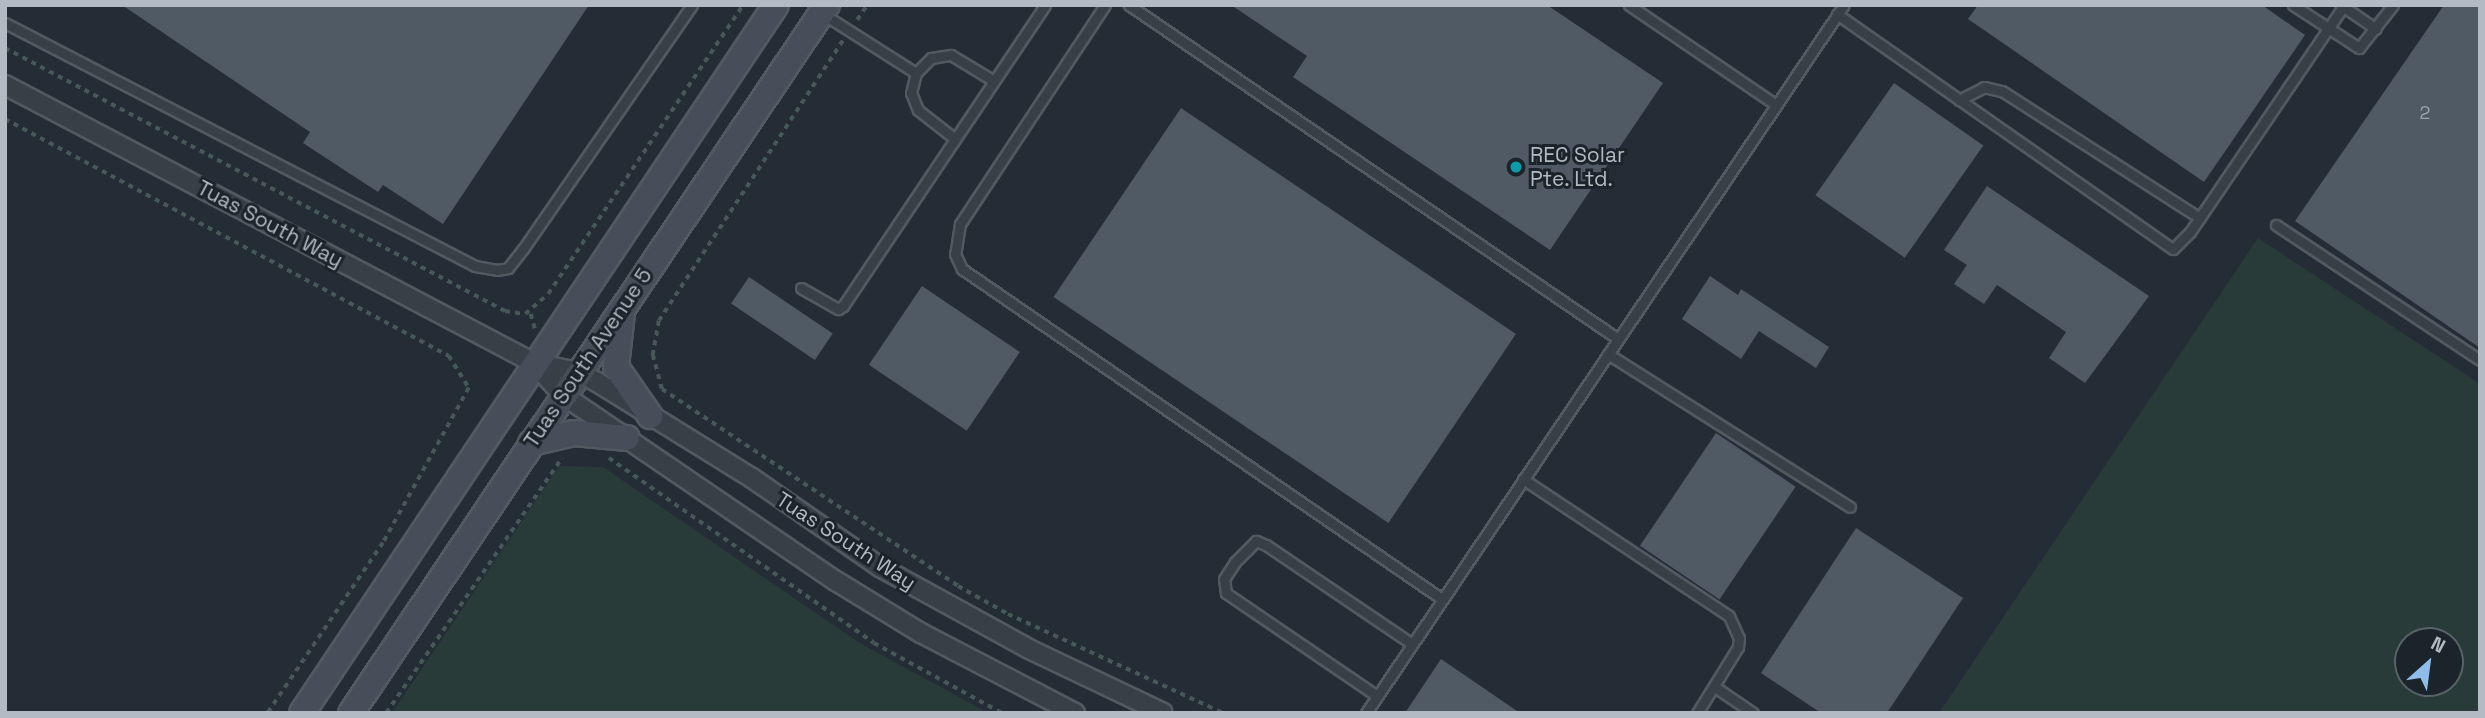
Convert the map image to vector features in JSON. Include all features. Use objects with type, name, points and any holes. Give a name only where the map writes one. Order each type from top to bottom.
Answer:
[{"type":"street","name":"Tuas South Avenue 5","points":[[302,713],[776,5]]},
{"type":"street","name":"Tuas South Avenue 5","points":[[351,713],[824,9]]},
{"type":"street","name":"Tuas South Way","points":[[5,85],[534,363],[578,372],[751,478],[880,567],[1029,649],[1163,713]]},
{"type":"street","points":[[624,306],[616,367],[650,416]]},
{"type":"street","name":"Tuas South Way","points":[[534,363],[563,395],[910,626],[1075,713]]},
{"type":"street","points":[[531,443],[574,433],[627,438]]},
{"type":"lane","points":[[5,23],[475,266],[497,270],[508,268],[523,249],[692,5]]},
{"type":"lane","points":[[801,288],[838,309],[843,306],[1045,5]]},
{"type":"lane","points":[[1105,5],[960,224],[956,254],[962,269],[1442,599]]},
{"type":"lane","points":[[1129,5],[1618,339]]},
{"type":"lane","points":[[1629,5],[1776,105]]},
{"type":"lane","points":[[1366,713],[1843,5]]},
{"type":"lane","points":[[2293,5],[2359,48],[2393,5]]},
{"type":"lane","points":[[1837,14],[2167,247],[2179,244],[2200,218],[2342,6],[2376,29]]},
{"type":"lane","points":[[824,9],[849,31],[916,73]]},
{"type":"lane","points":[[955,139],[918,110],[911,93],[916,73],[931,58],[951,55],[994,81]]},
{"type":"lane","points":[[1959,100],[1984,87],[2002,91],[2200,218]]},
{"type":"lane","points":[[2276,225],[2480,360]]},
{"type":"lane","points":[[1608,354],[1850,507]]},
{"type":"lane","points":[[1523,479],[1729,616],[1739,639],[1733,659],[1697,713]]},
{"type":"lane","points":[[1377,696],[1227,593],[1224,579],[1234,562],[1256,541],[1266,545],[1412,644]]},
{"type":"lane","points":[[1715,687],[1753,713]]},
{"type":"path","points":[[531,314],[548,294],[743,5]]},
{"type":"path","points":[[867,5],[659,321],[653,355],[662,389],[958,586],[1007,614],[1223,713]]},
{"type":"path","points":[[5,48],[505,311],[531,314]]},
{"type":"path","points":[[5,119],[449,356],[469,388],[383,543],[268,713]]},
{"type":"path","points":[[531,314],[536,331]]},
{"type":"path","points":[[386,713],[563,456],[576,454]]},
{"type":"path","points":[[599,456],[628,469],[874,643],[1002,713]]},
{"type":"shaded area","points":[[2258,238],[2480,384],[2480,713],[1939,713]]},
{"type":"shaded area","points":[[559,466],[603,467],[858,642],[988,713],[392,713]]},
{"type":"building","points":[[122,5],[589,5],[443,224],[383,185],[378,192],[303,143],[310,132]]},
{"type":"building","name":"REC Solar Pte. Ltd.","points":[[1231,5],[1547,5],[1663,83],[1550,250],[1293,77],[1307,56]]},
{"type":"building","points":[[1978,5],[2262,5],[2305,35],[2204,182],[1968,19]]},
{"type":"building","points":[[2444,5],[2480,5],[2480,348],[2295,221]]},
{"type":"building","points":[[1894,83],[1983,146],[1905,258],[1815,195]]},
{"type":"building","points":[[1181,108],[1516,334],[1388,523],[1054,297]]},
{"type":"building","points":[[1987,186],[2149,296],[2085,383],[2049,358],[2066,332],[1997,285],[1984,304],[1954,284],[1967,265],[1944,250]]},
{"type":"building","points":[[1710,276],[1738,295],[1741,289],[1829,347],[1816,368],[1759,331],[1741,359],[1682,319]]},
{"type":"building","points":[[749,277],[833,333],[815,360],[731,304]]},
{"type":"building","points":[[922,286],[1020,352],[967,431],[869,365]]},
{"type":"building","points":[[1716,433],[1796,487],[1720,599],[1640,546]]},
{"type":"building","points":[[1856,528],[1963,598],[1887,713],[1821,713],[1761,673]]},
{"type":"building","points":[[1441,659],[1520,713],[1405,713]]},
{"type":"place","name":"REC Solar Pte. Ltd.","points":[[1516,167]]}]
